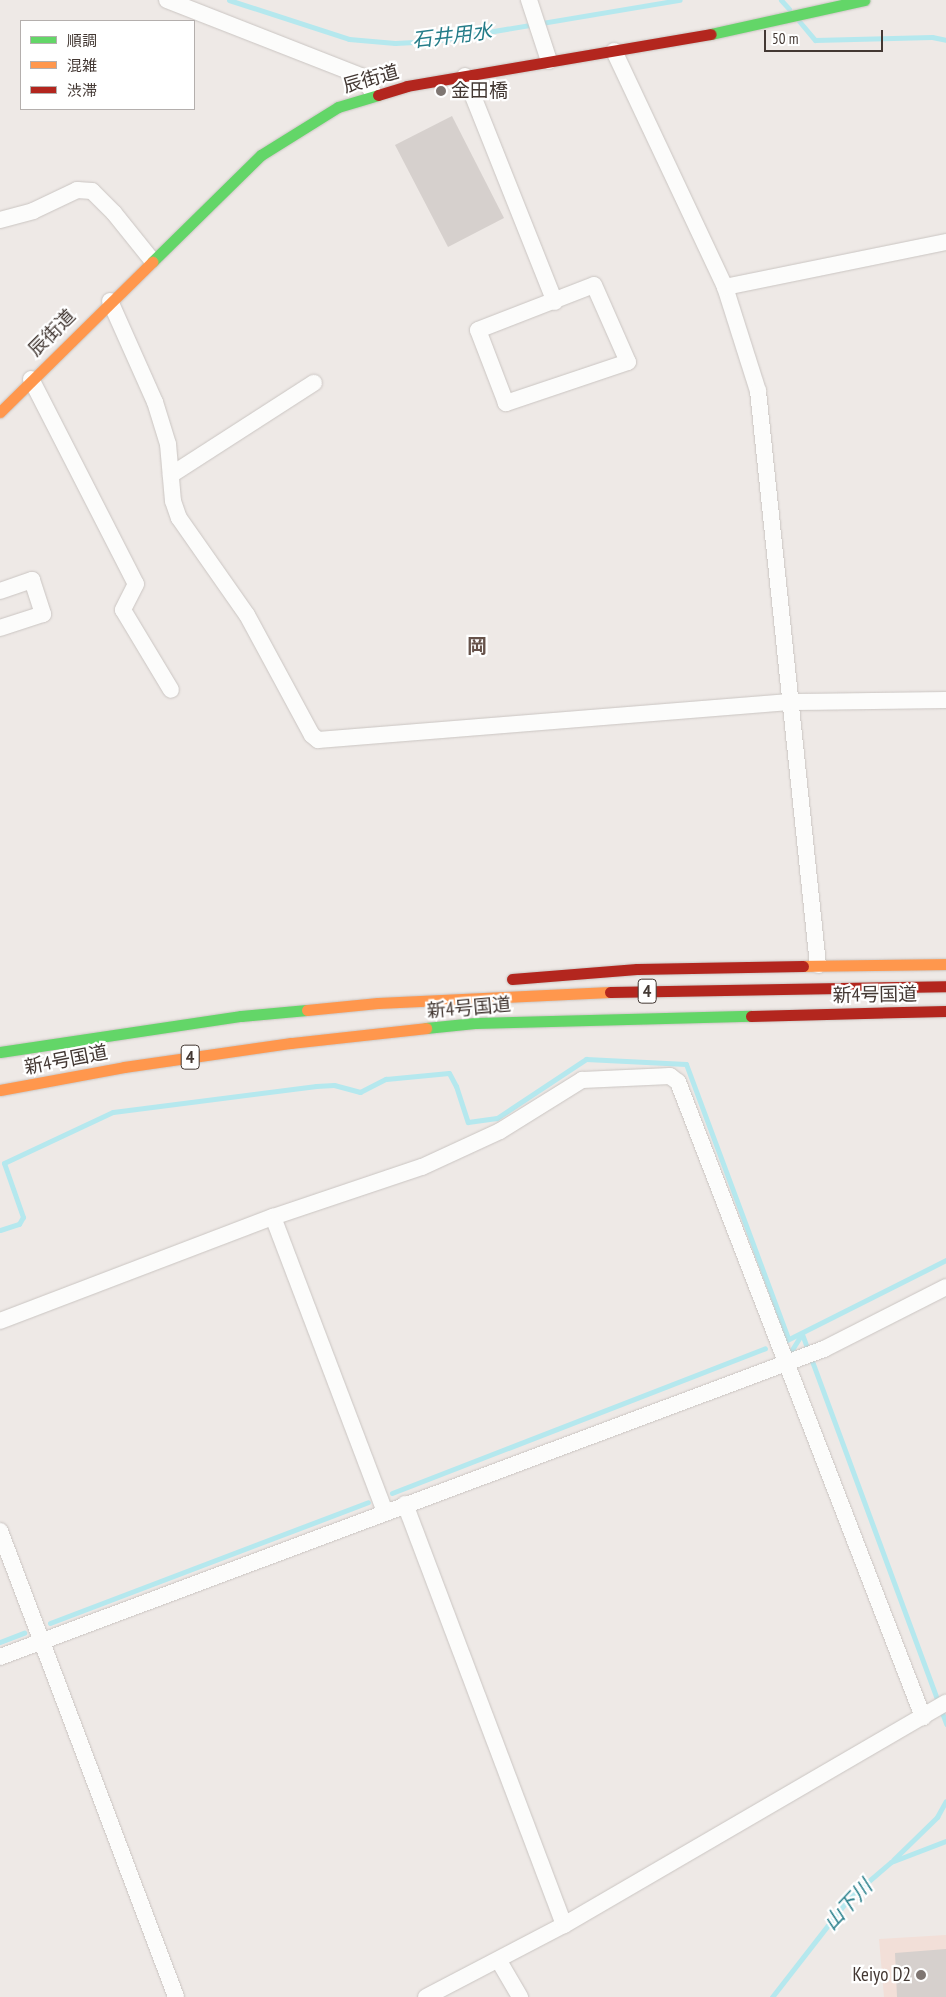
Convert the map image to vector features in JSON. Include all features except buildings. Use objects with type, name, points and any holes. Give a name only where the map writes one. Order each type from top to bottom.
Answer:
[{"type":"main road","name":"辰街道","points":[[0,412],[151,259],[261,155],[310,121],[338,106],[374,94],[465,76],[785,20],[864,0]]},
{"type":"main road","points":[[500,980],[637,969],[946,964]]},
{"type":"main road","points":[[378,1003],[453,986]]},
{"type":"main road","name":"新4号国道","points":[[0,1052],[231,1017],[378,1003],[636,991],[946,986]]},
{"type":"main road","name":"新4号国道","points":[[0,1090],[124,1067],[291,1043],[476,1022],[946,1011]]},
{"type":"main road","points":[[382,1034],[471,1036]]},
{"type":"street","points":[[167,0],[361,76],[374,94]]},
{"type":"street","points":[[529,0],[549,61]]},
{"type":"street","points":[[614,51],[724,287],[758,391],[818,965]]},
{"type":"street","points":[[465,76],[554,302]]},
{"type":"street","points":[[0,220],[33,211],[77,190],[92,191],[114,213],[151,259]]},
{"type":"street","points":[[724,287],[946,242]]},
{"type":"street","points":[[594,285],[628,362],[506,403],[478,330],[554,302],[594,285]]},
{"type":"street","points":[[110,301],[155,402],[168,444],[173,501],[179,518],[247,614],[312,735],[318,740],[792,702],[946,700]]},
{"type":"street","points":[[31,379],[136,584],[123,610],[171,690]]},
{"type":"street","points":[[171,475],[314,383]]},
{"type":"street","points":[[0,591],[32,580],[44,614],[0,628]]},
{"type":"street","points":[[0,1321],[273,1217],[430,1163],[500,1131],[582,1080],[670,1076],[678,1082],[923,1717]]},
{"type":"street","points":[[273,1217],[386,1512]]},
{"type":"street","points":[[0,1657],[786,1361],[824,1349],[946,1287]]},
{"type":"street","points":[[406,1504],[564,1925]]},
{"type":"street","points":[[0,1531],[176,1997]]},
{"type":"street","points":[[426,1997],[499,1961],[564,1925],[946,1703]]},
{"type":"street","points":[[499,1961],[520,1997]]},
{"type":"shaded area","points":[[946,1935],[946,1997],[884,1997],[879,1939]]},
{"type":"waterway","name":"石井用水","points":[[229,0],[349,39],[395,43],[434,41],[680,0]]},
{"type":"waterway","name":"石井用水","points":[[781,0],[789,9]]},
{"type":"waterway","name":"石井用水","points":[[799,21],[815,40],[932,37],[946,40]]},
{"type":"waterway","points":[[0,1230],[19,1224],[23,1217],[4,1163],[113,1112],[316,1086],[334,1085],[360,1092],[386,1079],[449,1073],[456,1086],[468,1122],[497,1118],[586,1059],[686,1064],[788,1339]]},
{"type":"waterway","points":[[787,1340],[946,1260]]},
{"type":"waterway","points":[[802,1334],[946,1724]]},
{"type":"waterway","points":[[788,1356],[802,1334]]},
{"type":"waterway","points":[[392,1493],[765,1348]]},
{"type":"waterway","points":[[50,1623],[368,1502]]},
{"type":"waterway","points":[[0,1642],[24,1633]]},
{"type":"waterway","points":[[893,1860],[937,1817],[946,1801]]},
{"type":"waterway","name":"山下川","points":[[772,1997],[849,1898],[891,1862],[946,1841]]},
{"type":"traffic: fast","points":[[711,34],[864,0]]},
{"type":"traffic: fast","points":[[152,262],[261,155],[338,107],[378,95]]},
{"type":"traffic: fast","points":[[0,1052],[241,1016],[307,1010]]},
{"type":"traffic: fast","points":[[426,1028],[475,1023],[751,1016]]},
{"type":"traffic: slow","points":[[0,412],[152,262]]},
{"type":"traffic: slow","points":[[803,966],[946,964]]},
{"type":"traffic: slow","points":[[307,1010],[378,1003],[610,992]]},
{"type":"traffic: slow","points":[[0,1090],[124,1067],[291,1043],[426,1028]]},
{"type":"traffic: jam","points":[[378,95],[407,86],[711,34]]},
{"type":"traffic: jam","points":[[512,979],[637,969],[803,966]]},
{"type":"traffic: jam","points":[[610,992],[946,986]]},
{"type":"traffic: jam","points":[[751,1016],[946,1011]]},
{"type":"place","name":"金田橋","points":[[441,91]]},
{"type":"place","name":"Keiyo D2","points":[[921,1975]]},
{"type":"district","name":"岡","points":[[477,646]]}]
